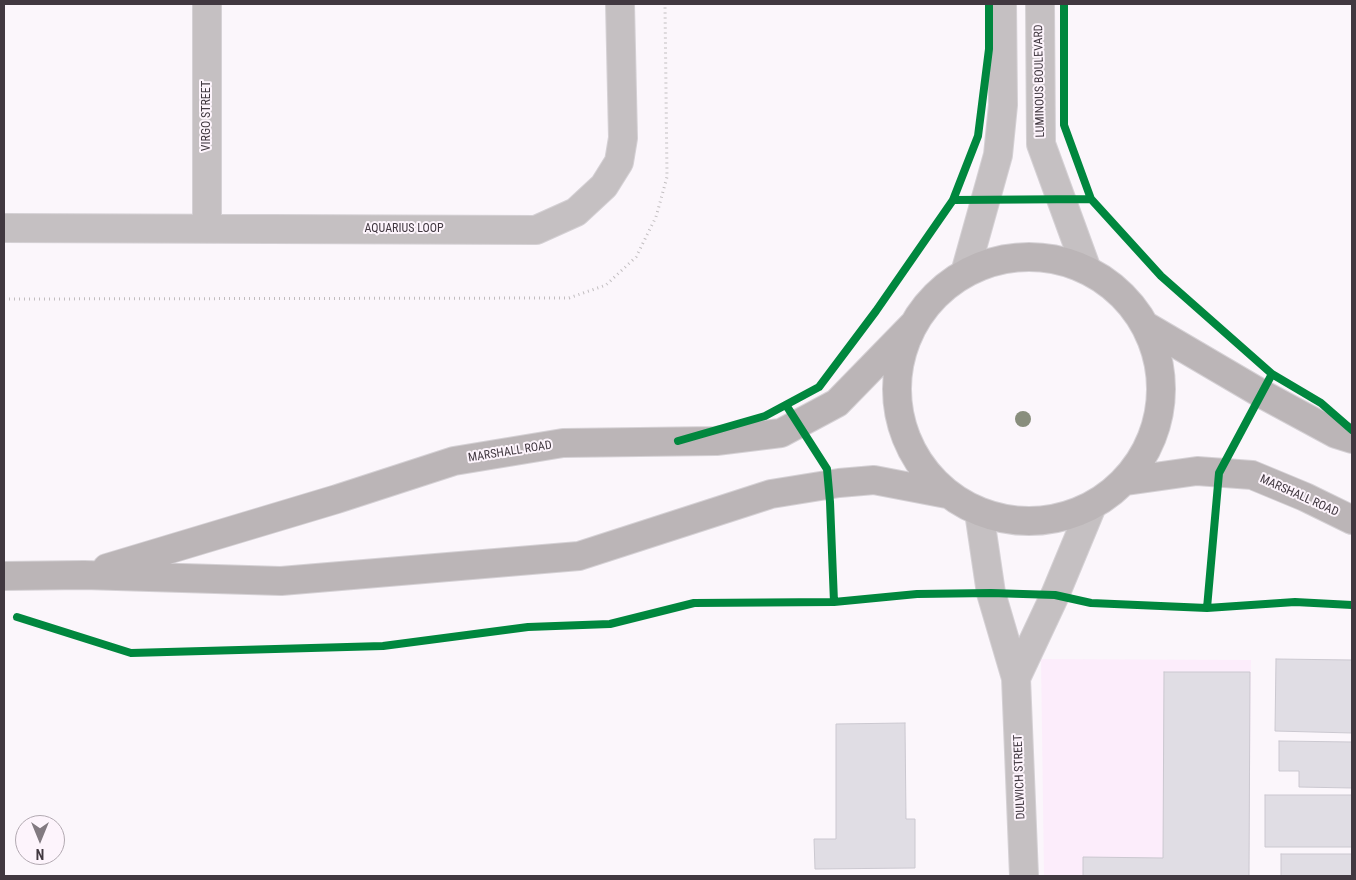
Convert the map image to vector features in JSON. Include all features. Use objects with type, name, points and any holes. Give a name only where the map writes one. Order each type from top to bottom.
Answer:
[{"type":"main road","name":"MARSHALL ROAD","points":[[84,575],[337,499],[454,461],[563,443],[716,441],[781,433],[838,403],[913,325],[935,295],[966,273],[1005,259],[1047,258],[1087,270],[1121,293],[1146,326],[1160,365],[1161,407],[1149,447],[1126,481],[1092,506],[1053,520],[1015,521],[979,512],[947,494],[921,466],[904,433],[896,397],[899,360],[913,325]]},
{"type":"main road","name":"MARSHALL ROAD","points":[[1146,326],[1262,394],[1336,434],[1352,439]]},
{"type":"main road","name":"MARSHALL ROAD","points":[[1126,481],[1196,471],[1252,475],[1305,497],[1352,520]]},
{"type":"main road","name":"MARSHALL ROAD","points":[[4,576],[84,575],[281,581],[579,556],[771,494],[833,484],[874,480],[947,494]]},
{"type":"street","name":"VIRGO STREET","points":[[207,4],[207,229]]},
{"type":"street","name":"AQUARIUS LOOP","points":[[4,228],[536,230],[576,212],[604,186],[619,162],[622,138],[620,4]]},
{"type":"street","points":[[966,273],[998,155],[1004,105],[1002,4]]},
{"type":"street","name":"LUMINOUS BOULEVARD","points":[[1040,4],[1041,144],[1087,270]]},
{"type":"street","name":"DULWICH STREET","points":[[1016,678],[1056,595],[1092,506]]},
{"type":"street","name":"DULWICH STREET","points":[[979,512],[992,593],[1016,678],[1024,876]]},
{"type":"shaded area","points":[[1041,659],[1251,660],[1249,876],[1044,876]]},
{"type":"building","points":[[1276,659],[1352,660],[1352,733],[1275,731]]},
{"type":"building","points":[[1164,672],[1250,672],[1249,876],[1083,876],[1083,857],[1163,858]]},
{"type":"building","points":[[905,723],[906,819],[915,819],[915,868],[815,869],[814,839],[836,839],[836,724]]},
{"type":"building","points":[[1279,741],[1352,742],[1352,788],[1299,787],[1299,771],[1279,771]]},
{"type":"building","points":[[1265,795],[1352,795],[1352,847],[1265,847]]},
{"type":"building","points":[[1281,854],[1352,854],[1352,876],[1281,876]]},
{"type":"cycle path","points":[[678,441],[765,416],[819,387],[876,311],[953,200],[978,136],[989,49],[989,4]]},
{"type":"cycle path","points":[[1064,4],[1064,125],[1091,199],[1161,276],[1272,374],[1321,403],[1352,430]]},
{"type":"cycle path","points":[[953,200],[1091,199]]},
{"type":"cycle path","points":[[1207,608],[1219,473],[1272,374]]},
{"type":"cycle path","points":[[17,617],[131,653],[383,646],[528,627],[610,624],[694,603],[834,602],[827,469],[786,405]]},
{"type":"cycle path","points":[[834,602],[917,594],[991,593],[1055,595],[1091,603],[1207,608],[1295,602],[1352,605]]}]
